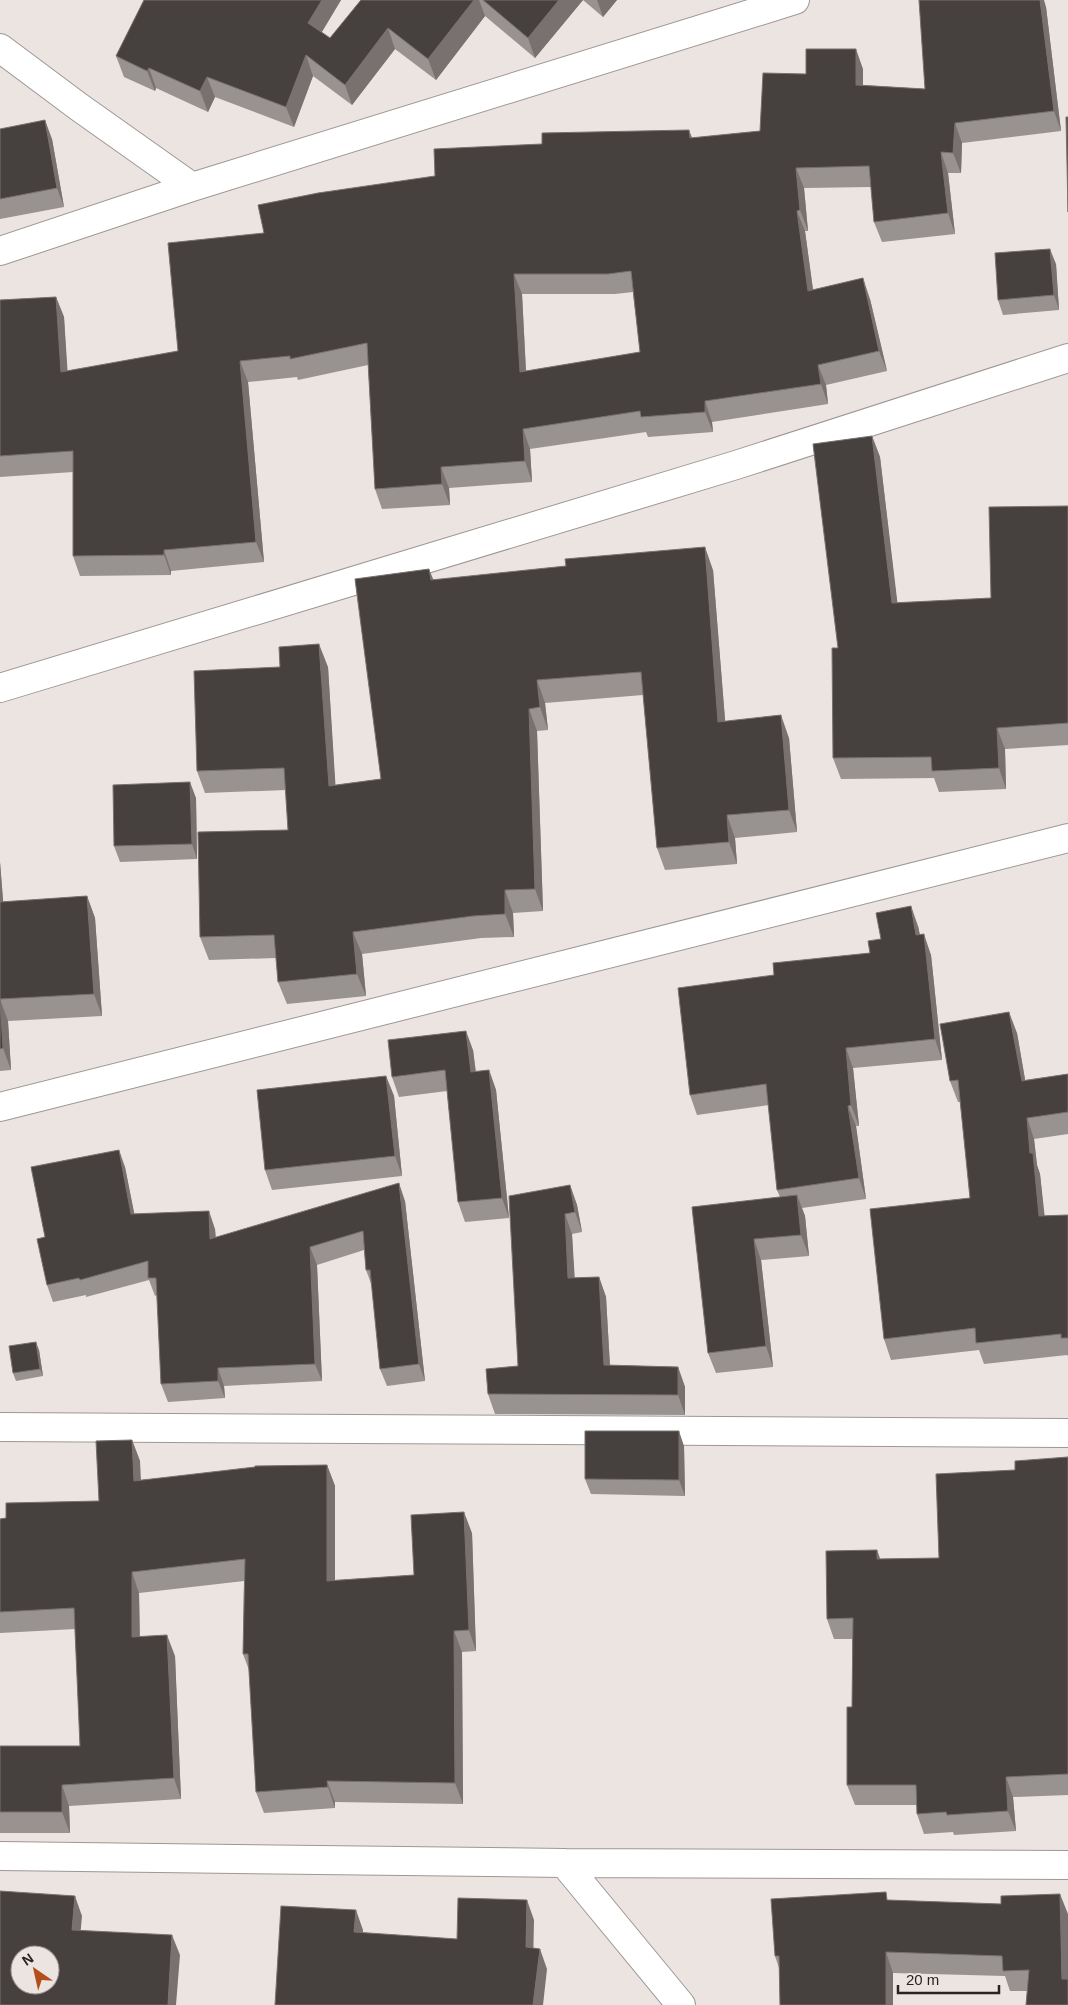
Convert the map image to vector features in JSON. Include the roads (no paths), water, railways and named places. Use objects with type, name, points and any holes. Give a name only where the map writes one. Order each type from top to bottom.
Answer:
[{"type":"street","points":[[0,250],[192,187],[794,0]]},
{"type":"street","points":[[0,48],[192,187]]},
{"type":"street","points":[[0,688],[726,468],[1068,358]]},
{"type":"street","points":[[0,1107],[1068,838]]},
{"type":"street","points":[[0,1427],[1068,1433]]},
{"type":"street","points":[[0,1856],[564,1863],[1068,1865]]},
{"type":"street","points":[[564,1863],[681,2005]]}]
